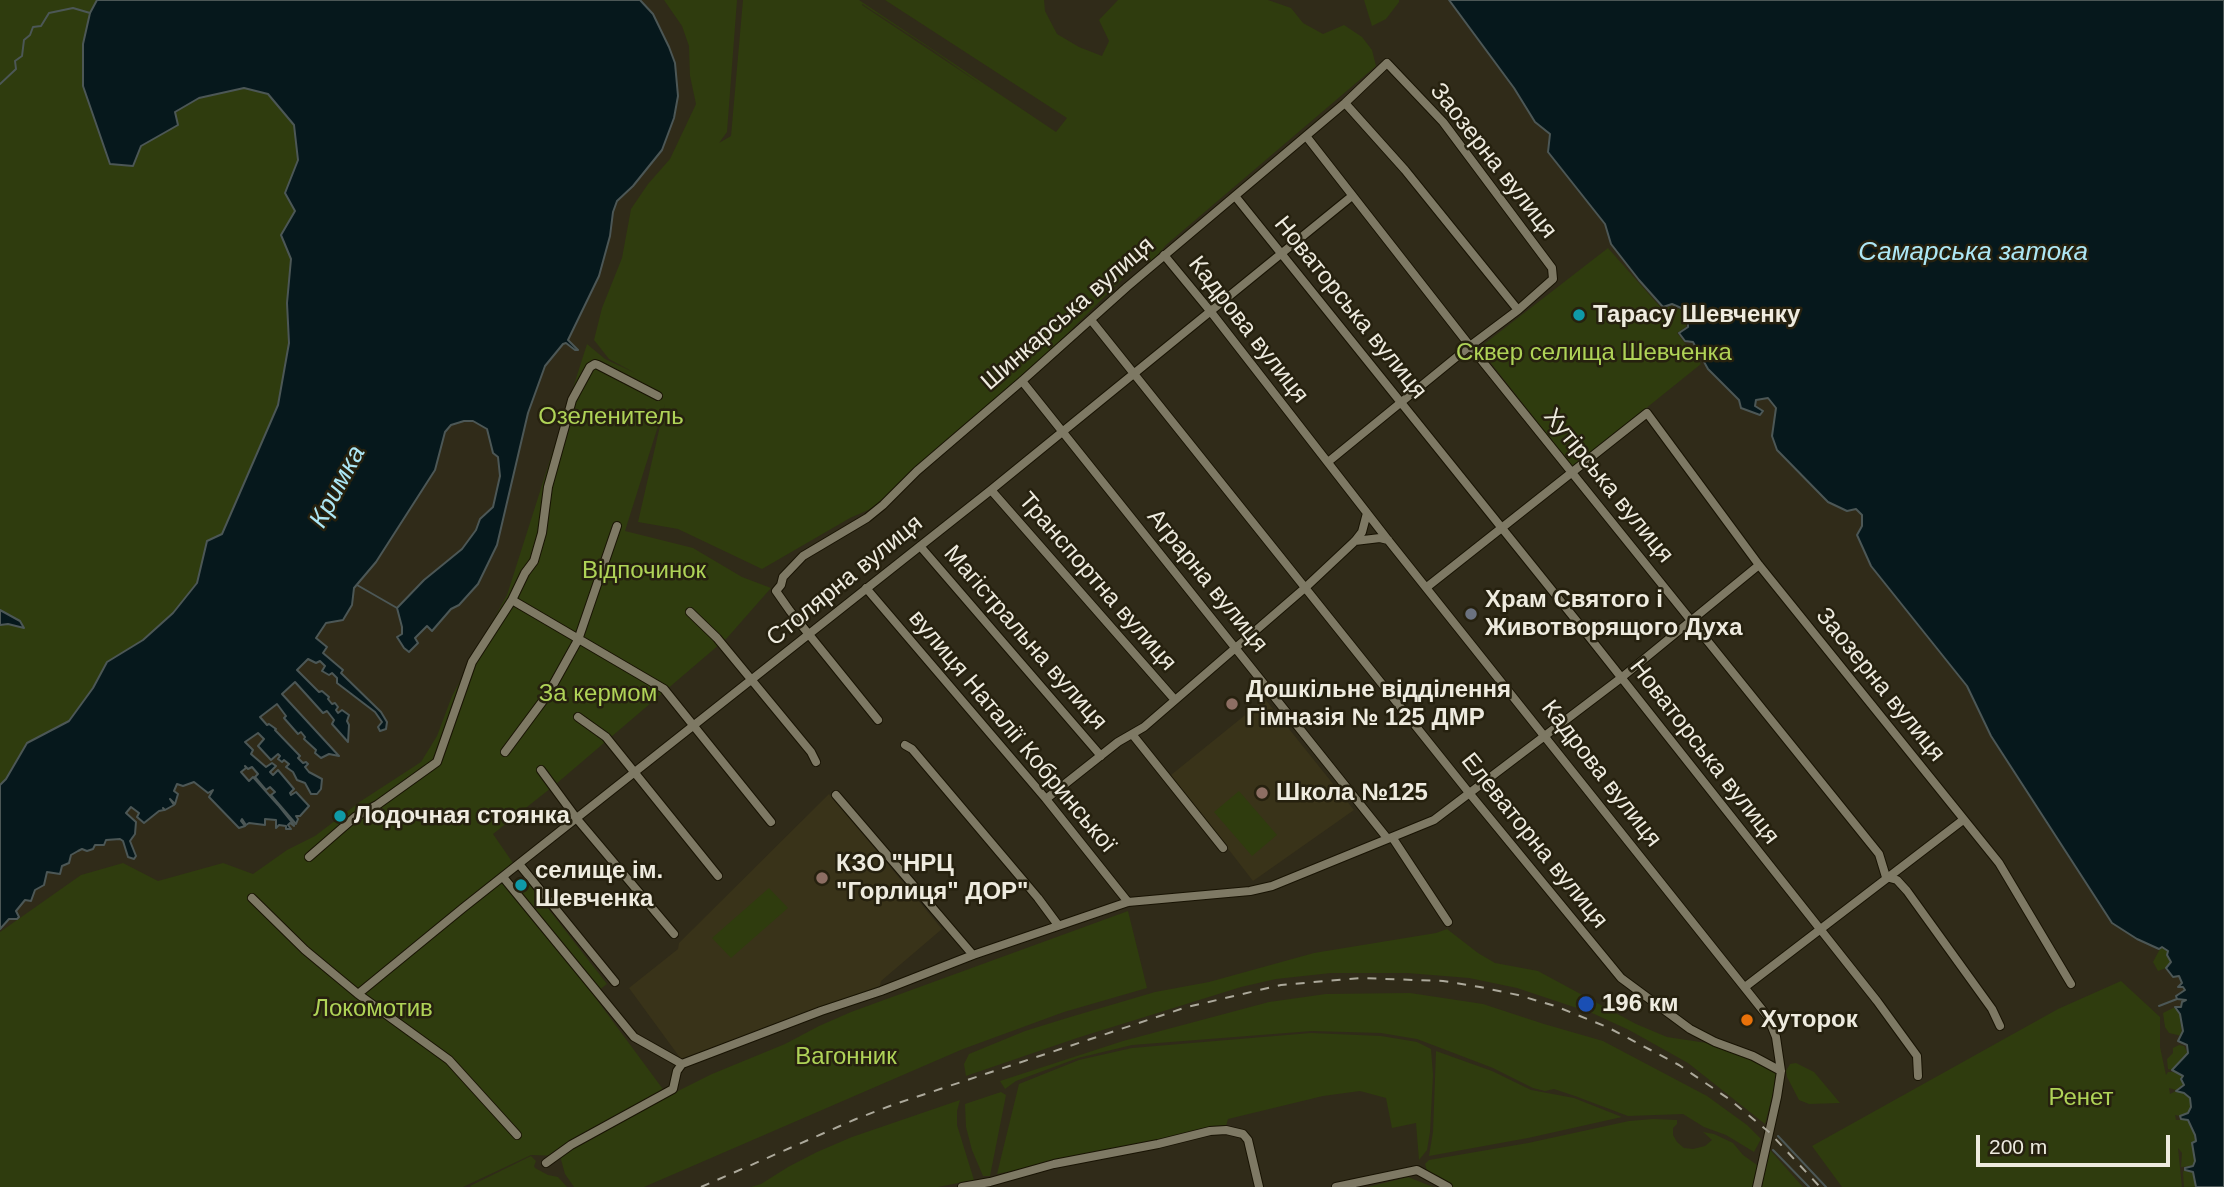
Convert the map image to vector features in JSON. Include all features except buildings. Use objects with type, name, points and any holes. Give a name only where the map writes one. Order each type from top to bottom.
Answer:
[{"type":"street","name":"Шинкарська вулиця","points":[[809,635],[776,591],[783,577],[803,556],[867,519],[1164,255],[1345,103],[1387,63]]},
{"type":"street","name":"Заозерна вулиця","points":[[1387,63],[1443,122],[1552,268],[1553,279],[1518,310]]},
{"type":"street","points":[[1328,463],[1518,310],[1405,170],[1345,103]]},
{"type":"street","name":"Хутірська вулиця","points":[[1306,136],[1470,346],[1879,854],[1886,877],[1897,880],[1907,891],[1992,1009],[2000,1026]]},
{"type":"street","name":"Новаторська вулиця","points":[[1235,196],[1819,929],[1917,1056],[1919,1076]]},
{"type":"street","name":"Столярна вулиця","points":[[358,994],[991,490],[1353,196]]},
{"type":"street","name":"Кадрова вулиця","points":[[1164,255],[1768,1017],[1778,1047],[1781,1071],[1757,1187]]},
{"type":"street","name":"Елеваторна вулиця","points":[[1091,320],[1470,794],[1622,978],[1690,1029],[1781,1071]]},
{"type":"street","points":[[309,857],[355,817],[377,805],[436,762],[472,662],[534,561],[544,523],[548,487],[572,400],[590,367],[598,365],[658,396]]},
{"type":"street","name":"Аграрна вулиця","points":[[1022,381],[1390,837],[1448,922]]},
{"type":"street","name":"Заозерна вулиця","points":[[1573,473],[1643,414],[1650,415],[1759,565],[1999,863],[2071,984]]},
{"type":"street","points":[[1427,587],[1573,473]]},
{"type":"street","name":"Транспортна вулиця","points":[[991,490],[1175,700]]},
{"type":"street","points":[[1046,799],[1143,727],[1306,587],[1355,541],[1362,532],[1367,513]]},
{"type":"street","points":[[505,752],[548,694],[578,640],[617,526]]},
{"type":"street","points":[[1355,541],[1380,538],[1388,540]]},
{"type":"street","name":"Магістральна вулиця","points":[[920,545],[1101,756]]},
{"type":"street","points":[[546,1163],[571,1146],[673,1089],[677,1071],[682,1064],[973,955],[1128,902],[1258,890],[1434,820],[1621,678],[1759,565]]},
{"type":"street","name":"вулиця Наталії Кобринської","points":[[866,588],[1046,799],[1128,902]]},
{"type":"street","points":[[512,600],[664,689],[771,822]]},
{"type":"street","points":[[690,612],[717,638],[811,752],[816,762]]},
{"type":"street","points":[[809,635],[878,720]]},
{"type":"street","points":[[578,717],[606,737],[718,876]]},
{"type":"street","points":[[1132,734],[1223,848]]},
{"type":"street","points":[[905,745],[912,749],[1058,925]]},
{"type":"street","points":[[541,770],[577,819],[674,934]]},
{"type":"street","points":[[836,795],[973,955]]},
{"type":"street","points":[[1745,987],[1963,820]]},
{"type":"street","points":[[519,864],[615,982]]},
{"type":"street","points":[[503,877],[634,1037],[682,1064]]},
{"type":"street","points":[[252,898],[305,950],[358,994],[449,1060],[517,1135]]},
{"type":"street","points":[[962,1187],[990,1184],[1054,1164],[1210,1131],[1226,1130],[1243,1133],[1248,1140],[1259,1187]]},
{"type":"street","points":[[1336,1187],[1417,1170],[1448,1187]]},
{"type":"shaded area","name":"Школа №125","points":[[1265,699],[1354,810],[1253,881],[1171,775]]},
{"type":"shaded area","name":"КЗО \"НРЦ \"Горлиця\" ДОР\"","points":[[829,794],[942,929],[881,981],[880,986],[681,1059],[629,988],[678,949],[679,943]]},
{"type":"green space","points":[[0,0],[97,0],[90,13],[83,44],[83,86],[133,166],[141,146],[178,125],[175,113],[199,98],[244,88],[268,94],[294,125],[298,160],[285,193],[295,211],[281,235],[291,259],[287,303],[289,343],[278,405],[222,534],[207,541],[197,583],[173,613],[143,641],[107,662],[93,688],[69,721],[27,743],[0,785],[0,625],[23,628],[20,621],[0,610]]},
{"type":"green space","points":[[664,0],[737,0],[727,132],[719,143],[731,136],[743,0],[859,0],[1056,132],[1067,118],[885,0],[1044,0],[1045,11],[1057,34],[1102,56],[1109,41],[1099,20],[1118,0],[1268,0],[1291,8],[1303,23],[1323,34],[1344,25],[1362,37],[1372,50],[1376,66],[1166,245],[1150,264],[1137,248],[1144,258],[1023,377],[884,503],[850,518],[762,569],[678,529],[638,522],[665,404],[625,531],[693,548],[742,577],[771,588],[727,638],[556,784],[493,834],[513,863],[497,877],[583,981],[668,1096],[851,1012],[1128,911],[1147,988],[1064,1012],[963,1049],[644,1187],[574,1187],[565,1174],[560,1156],[531,1155],[463,1187],[0,1187],[0,932],[81,875],[123,863],[158,881],[223,863],[253,874],[287,850],[315,836],[361,801],[421,762],[437,736],[452,696],[507,595],[587,344],[605,359],[635,373],[609,359],[594,340],[602,308],[622,258],[631,209],[670,159],[696,104],[690,76],[689,46],[682,26]],"holes":[[[862,4],[931,49],[982,85]]]},
{"type":"green space","points":[[1364,0],[1399,2],[1386,19],[1372,26]]},
{"type":"green space","name":"Сквер селища Шевченка","points":[[1608,248],[1662,309],[1672,306],[1686,312],[1686,327],[1677,333],[1701,364],[1573,467],[1479,348]]},
{"type":"green space","points":[[1239,791],[1277,835],[1252,856],[1214,812]]},
{"type":"green space","points":[[529,884],[607,984],[599,990],[520,892]]},
{"type":"green space","points":[[769,888],[788,908],[731,958],[712,938]]},
{"type":"green space","points":[[1447,929],[1495,963],[1538,971],[1636,1024],[1667,1037],[1720,1045],[1778,1074],[1765,1124],[1688,1063],[1592,1013],[1517,988],[1469,978],[1407,973],[1331,973],[1276,979],[1241,987],[966,1076],[964,1064],[969,1054],[1025,1031],[1067,1018],[1155,992],[1209,982],[1314,953]]},
{"type":"green space","points":[[2161,947],[2168,951],[2171,962],[2158,971],[2153,962]]},
{"type":"green space","name":"Ренет","points":[[2121,981],[2160,1017],[2160,1047],[2166,1075],[2172,1072],[2183,1076],[2181,1082],[2184,1084],[2176,1090],[2169,1088],[2170,1094],[2176,1091],[2184,1092],[2190,1098],[2191,1107],[2188,1113],[2175,1115],[2176,1120],[2188,1120],[2196,1141],[2192,1143],[2195,1161],[2193,1166],[2181,1167],[2182,1153],[2178,1148],[2182,1187],[1842,1187],[1812,1146],[2058,1009]]},
{"type":"green space","points":[[1410,993],[1483,1004],[1603,1041],[1707,1096],[1747,1125],[1761,1139],[1754,1152],[1683,1114],[1628,1116],[1554,1089],[1545,1091],[1533,1088],[1493,1068],[1417,1039],[1381,1033],[1312,1031],[1132,1045],[1078,1058],[1016,1081],[1005,1089],[1000,1081],[1123,1041],[1269,1002],[1326,994]]},
{"type":"green space","points":[[2175,1007],[2180,1014],[2182,1036],[2169,1033],[2165,1027],[2163,1013]]},
{"type":"green space","points":[[1311,1033],[1381,1036],[1417,1042],[1431,1049],[1433,1075],[1430,1132],[1427,1150],[1419,1160],[1416,1123],[1392,1128],[1386,1098],[1360,1091],[1323,1096],[1228,1119],[1226,1126],[997,1174],[1019,1084],[1079,1060],[1132,1048]]},
{"type":"green space","points":[[2184,1046],[2188,1054],[2172,1070],[2168,1069],[2167,1059],[2173,1053],[2173,1048]]},
{"type":"green space","points":[[1436,1051],[1492,1071],[1531,1090],[1574,1098],[1622,1117],[1429,1156],[1433,1132]]},
{"type":"green space","points":[[1796,1063],[1814,1072],[1840,1103],[1809,1104],[1799,1100],[1786,1071],[1790,1064]]},
{"type":"green space","points":[[1001,1092],[1006,1095],[990,1176],[983,1176],[966,1127],[965,1104]]},
{"type":"green space","points":[[960,1100],[957,1125],[974,1180],[938,1187],[751,1187],[852,1137]]},
{"type":"green space","points":[[1677,1120],[1673,1135],[1684,1148],[1705,1146],[1712,1140],[1703,1132],[1733,1143],[1757,1165],[1758,1175],[1754,1187],[1451,1187],[1427,1171],[1425,1164],[1429,1160],[1528,1143],[1629,1121]]},
{"type":"green space","points":[[1770,1150],[1803,1187],[1761,1187]]},
{"type":"green space","points":[[531,1156],[536,1161],[535,1168],[558,1177],[567,1187],[470,1186]]},
{"type":"green space","points":[[2185,1170],[2193,1171],[2196,1187],[2184,1187]]},
{"type":"green space","points":[[1408,1177],[1433,1187],[1368,1187]]},
{"type":"water","name":"Кримка","points":[[97,0],[640,0],[653,14],[669,47],[675,63],[678,96],[674,118],[662,150],[617,201],[599,276],[568,340],[578,350],[563,344],[545,366],[528,413],[497,545],[478,584],[432,631],[427,626],[415,638],[418,643],[409,652],[404,648],[397,637],[402,634],[402,627],[397,608],[424,580],[462,549],[476,530],[480,519],[493,507],[500,476],[498,457],[493,453],[487,429],[473,421],[464,421],[451,425],[445,432],[435,470],[376,562],[354,588],[352,605],[343,620],[326,623],[316,638],[327,647],[323,653],[343,670],[341,673],[381,712],[387,722],[386,729],[380,731],[378,727],[382,722],[375,712],[337,683],[337,678],[332,673],[329,675],[322,671],[325,666],[320,661],[316,663],[308,659],[297,670],[319,692],[322,691],[329,697],[332,704],[335,703],[338,713],[342,710],[349,715],[348,742],[332,724],[334,720],[327,711],[323,713],[295,682],[282,694],[339,756],[329,754],[321,758],[315,753],[316,750],[304,739],[301,732],[298,734],[284,718],[286,716],[277,704],[260,717],[267,725],[276,729],[303,763],[308,764],[305,767],[309,772],[322,779],[321,789],[317,794],[311,794],[305,783],[297,780],[293,772],[286,767],[289,764],[278,759],[278,754],[271,760],[258,746],[264,739],[258,733],[245,742],[253,750],[251,754],[266,767],[272,763],[276,766],[270,772],[273,775],[278,770],[294,789],[291,795],[296,792],[309,806],[300,816],[296,816],[296,824],[271,795],[275,792],[270,787],[266,790],[255,777],[258,774],[252,767],[248,769],[245,766],[241,772],[249,781],[253,777],[278,805],[294,825],[288,825],[291,829],[279,825],[276,828],[276,820],[265,819],[265,825],[246,825],[242,819],[245,826],[239,828],[209,797],[213,790],[208,793],[194,782],[183,786],[177,784],[174,791],[178,794],[175,804],[170,799],[174,805],[165,810],[163,808],[164,810],[144,823],[137,817],[139,813],[131,807],[126,813],[136,822],[135,834],[130,841],[136,856],[134,859],[128,857],[120,839],[106,840],[104,845],[78,851],[71,855],[69,863],[62,866],[60,874],[47,872],[44,885],[35,890],[31,901],[25,900],[16,911],[19,917],[9,919],[0,929],[0,785],[27,743],[69,721],[93,688],[107,662],[143,640],[173,613],[197,583],[207,541],[222,534],[278,405],[289,343],[287,303],[291,259],[281,235],[295,211],[285,193],[298,160],[294,125],[268,94],[244,88],[199,98],[175,112],[178,125],[141,146],[133,166],[110,164],[83,86],[83,44],[90,13]]},
{"type":"water","name":"Самарська затока","points":[[1449,0],[2224,0],[2224,1187],[2196,1187],[2193,1172],[2185,1170],[2193,1166],[2195,1161],[2192,1143],[2196,1141],[2188,1120],[2181,1119],[2180,1116],[2188,1113],[2191,1107],[2190,1098],[2176,1091],[2184,1085],[2181,1079],[2183,1076],[2172,1070],[2188,1053],[2187,1045],[2178,1041],[2183,1031],[2180,1014],[2175,1007],[2181,1007],[2186,1000],[2177,999],[2176,996],[2185,990],[2178,987],[2182,983],[2179,976],[2173,977],[2166,968],[2171,962],[2168,951],[2137,939],[2112,923],[1991,736],[1967,686],[1871,566],[1857,535],[1862,526],[1862,515],[1856,509],[1847,511],[1828,502],[1777,450],[1772,436],[1776,408],[1768,398],[1756,400],[1755,406],[1763,411],[1760,415],[1741,408],[1739,400],[1708,369],[1693,342],[1685,341],[1679,333],[1688,327],[1688,311],[1672,304],[1663,307],[1611,244],[1605,224],[1548,152],[1550,134],[1535,122],[1514,88]]},
{"type":"water","points":[[0,610],[20,621],[24,628],[0,625]]},
{"type":"waterway","points":[[0,84],[16,69],[15,61],[22,56],[24,40],[33,27],[41,26],[49,13],[73,8],[90,13]]},
{"type":"waterway","points":[[357,585],[397,608]]},
{"type":"waterway","points":[[2159,1006],[2177,999]]},
{"type":"waterway","points":[[1778,1136],[1826,1187]]},
{"type":"waterway","points":[[1773,1150],[1809,1187]]},
{"type":"railway","points":[[701,1187],[895,1104],[1187,1007],[1281,985],[1360,978],[1443,981],[1480,987],[1555,1006],[1607,1027],[1679,1065],[1729,1099],[1769,1132],[1820,1187]]},
{"type":"place","name":"Тарасу Шевченку","points":[[1579,315]]},
{"type":"place","name":"Храм Святого і Животворящого Духа","points":[[1471,614]]},
{"type":"place","name":"Дошкільне відділення Гімназія № 125 ДМР","points":[[1232,704]]},
{"type":"place","name":"Школа №125","points":[[1262,793]]},
{"type":"place","name":"Лодочная стоянка","points":[[340,816]]},
{"type":"place","name":"КЗО \"НРЦ \"Горлиця\" ДОР\"","points":[[822,878]]},
{"type":"place","name":"селище ім. Шевченка","points":[[521,885]]},
{"type":"place","name":"196 км","points":[[1586,1004]]},
{"type":"place","name":"Хуторок","points":[[1747,1020]]},
{"type":"park label","name":"Озеленитель","points":[[611,417]]},
{"type":"park label","name":"Відпочинок","points":[[644,571]]},
{"type":"park label","name":"За кермом","points":[[598,694]]},
{"type":"park label","name":"Локомотив","points":[[373,1009]]},
{"type":"park label","name":"Вагонник","points":[[846,1057]]}]
